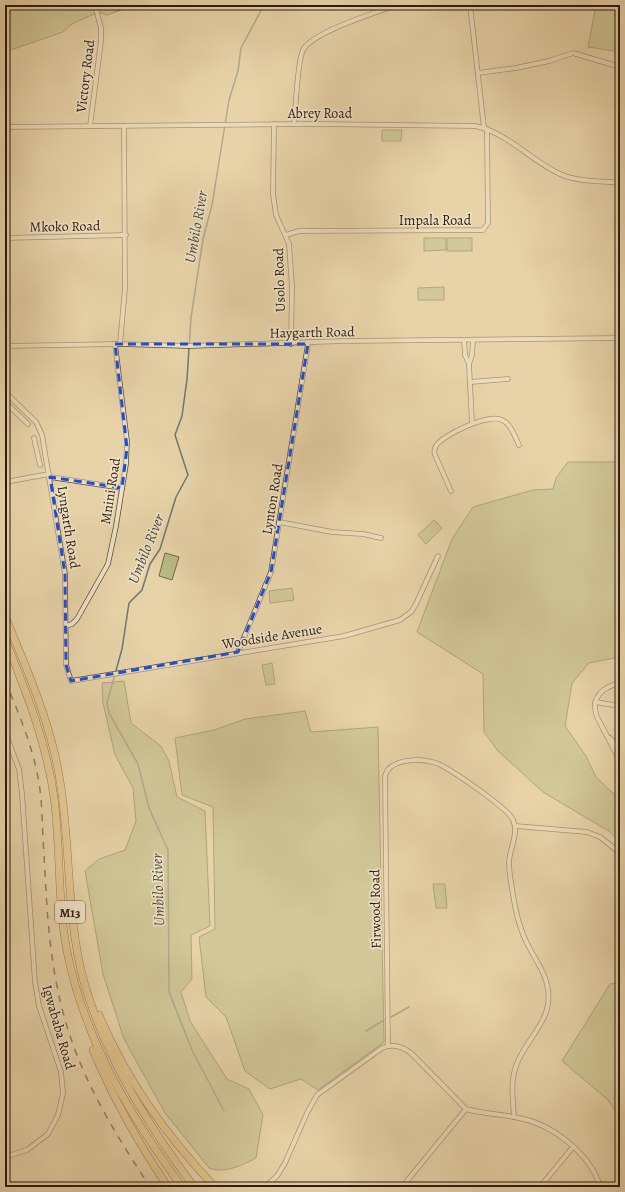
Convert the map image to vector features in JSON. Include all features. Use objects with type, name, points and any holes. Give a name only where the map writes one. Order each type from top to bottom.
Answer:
[{"type":"highway","name":"M13","points":[[5,616],[44,713],[57,763],[63,805],[70,912],[84,982],[105,1043],[131,1095],[154,1132],[194,1187]]},
{"type":"highway","name":"M13","points":[[5,640],[33,708],[49,766],[54,799],[64,929],[78,994],[97,1047],[114,1082],[140,1127],[182,1187]]},
{"type":"highway","points":[[84,982],[116,1050],[139,1091],[171,1137],[215,1187]]},
{"type":"highway","points":[[78,994],[85,1028],[102,1070],[138,1140],[168,1187]]},
{"type":"street","name":"Victory Road","points":[[90,126],[101,41],[101,28],[95,5]]},
{"type":"street","points":[[294,124],[301,57],[306,45],[319,35],[396,5]]},
{"type":"street","points":[[470,5],[486,129]]},
{"type":"street","points":[[478,74],[523,67],[573,53],[620,66]]},
{"type":"street","name":"Abrey Road","points":[[5,127],[274,124],[475,126],[486,129],[561,174],[574,178],[620,182]]},
{"type":"street","name":"Usolo Road","points":[[274,124],[274,207],[280,227],[286,235],[289,244],[292,287],[291,344]]},
{"type":"street","name":"Mnini Road","points":[[66,626],[72,624],[77,619],[107,567],[116,526],[128,448],[117,344],[125,288],[126,235],[124,126]]},
{"type":"street","name":"Impala Road","points":[[286,235],[299,231],[478,231],[484,229],[488,224],[486,129]]},
{"type":"street","name":"Mkoko Road","points":[[5,238],[126,235]]},
{"type":"street","name":"Haygarth Road","points":[[5,346],[117,344],[201,346],[308,344],[327,342],[620,338]]},
{"type":"street","points":[[464,340],[465,355],[469,364],[472,423]]},
{"type":"street","points":[[469,364],[472,355],[473,340]]},
{"type":"street","name":"Lynton Road","points":[[238,652],[271,572],[308,344]]},
{"type":"street","points":[[470,382],[508,379]]},
{"type":"street","name":"Lyngarth Road","points":[[5,392],[40,428],[46,454],[65,574],[66,665],[71,681]]},
{"type":"street","points":[[5,402],[28,424]]},
{"type":"street","points":[[17,414],[22,408]]},
{"type":"street","points":[[451,491],[435,455],[435,449],[439,443],[472,423],[491,418],[503,420],[512,431],[519,445]]},
{"type":"street","points":[[34,438],[40,465]]},
{"type":"street","points":[[38,455],[46,454]]},
{"type":"street","points":[[5,482],[49,475],[122,488]]},
{"type":"street","points":[[279,522],[332,532],[363,534],[381,538]]},
{"type":"street","name":"Woodside Avenue","points":[[71,681],[104,674],[344,636],[400,620],[411,612],[415,606],[438,556]]},
{"type":"street","points":[[619,684],[604,689],[598,695],[595,702],[597,717],[620,761]]},
{"type":"street","points":[[595,702],[620,706]]},
{"type":"street","name":"Igwababa Road","points":[[5,732],[19,769],[37,997],[59,1066],[62,1093],[58,1115],[48,1134],[27,1150],[5,1157]]},
{"type":"street","points":[[607,734],[620,750]]},
{"type":"street","name":"Firwood Road","points":[[388,1046],[386,772],[392,766],[402,762],[428,762],[438,764],[504,809],[510,815],[515,826]]},
{"type":"street","points":[[514,1117],[512,1087],[516,1068],[544,1020],[549,996],[546,981],[523,935],[516,909],[509,862],[515,826],[564,829],[594,834],[620,853]]},
{"type":"street","points":[[264,1187],[277,1176],[285,1163],[306,1113],[317,1095],[382,1048],[388,1046],[398,1046],[406,1049],[466,1109],[478,1113],[514,1117],[532,1122],[550,1131],[573,1147],[590,1164],[600,1187]]},
{"type":"street","points":[[402,1187],[466,1109]]},
{"type":"street","points":[[540,1187],[573,1147]]},
{"type":"highlighted area","points":[[115,344],[308,344],[271,572],[238,652],[71,681],[66,665],[65,574],[50,477],[122,488],[127,448]]},
{"type":"green space","points":[[5,5],[135,5],[107,15],[102,13],[92,15],[72,24],[63,32],[5,52]]},
{"type":"green space","points":[[596,5],[620,5],[620,52],[588,47]]},
{"type":"green space","points":[[382,130],[402,130],[401,141],[382,141]]},
{"type":"green space","points":[[424,238],[446,238],[446,250],[424,251]]},
{"type":"green space","points":[[447,238],[472,238],[472,251],[447,251]]},
{"type":"green space","points":[[444,287],[444,300],[418,300],[418,288]]},
{"type":"green space","points":[[568,462],[620,462],[620,657],[589,663],[572,683],[565,726],[586,756],[596,777],[620,800],[620,839],[618,840],[610,832],[543,792],[498,751],[484,732],[483,674],[417,632],[452,539],[473,507],[533,490],[553,489],[556,478]]},
{"type":"green space","points":[[434,520],[442,528],[426,544],[418,535]]},
{"type":"green space","points":[[165,553],[179,557],[172,580],[159,576]]},
{"type":"green space","points":[[292,588],[294,600],[270,603],[269,591]]},
{"type":"green space","points":[[272,663],[275,684],[266,685],[262,665]]},
{"type":"green space","points":[[124,681],[131,723],[161,746],[169,761],[177,797],[205,811],[210,926],[191,935],[192,979],[181,992],[190,1021],[227,1079],[249,1089],[263,1115],[256,1158],[233,1168],[215,1170],[209,1168],[165,1113],[124,1039],[103,974],[85,871],[99,859],[125,850],[136,821],[133,788],[115,755],[103,703],[102,683]]},
{"type":"green space","points":[[305,711],[311,732],[378,727],[384,1042],[318,1090],[301,1079],[270,1089],[245,1071],[226,1017],[206,997],[199,937],[215,929],[213,807],[182,795],[175,738],[214,730],[245,719]]},
{"type":"green space","points":[[433,884],[445,884],[447,908],[436,908]]},
{"type":"green space","points":[[620,983],[620,1118],[608,1100],[562,1061],[610,984]]},
{"type":"waterway","name":"Umbilo River","points":[[224,1111],[192,1050],[169,992],[168,850],[149,808],[138,764],[109,713],[107,703],[122,649],[129,603],[142,590],[150,564],[160,549],[176,497],[188,475],[175,435],[182,416],[187,379],[191,318],[203,239],[212,205],[229,100],[238,71],[241,48],[264,5]]},
{"type":"waterway","points":[[391,1017],[409,1007]]},
{"type":"waterway","points":[[366,1031],[384,1020]]},
{"type":"railway","points":[[5,680],[28,740],[39,785],[42,808],[49,931],[57,986],[64,1014],[72,1041],[93,1091],[119,1139],[150,1187]]}]
